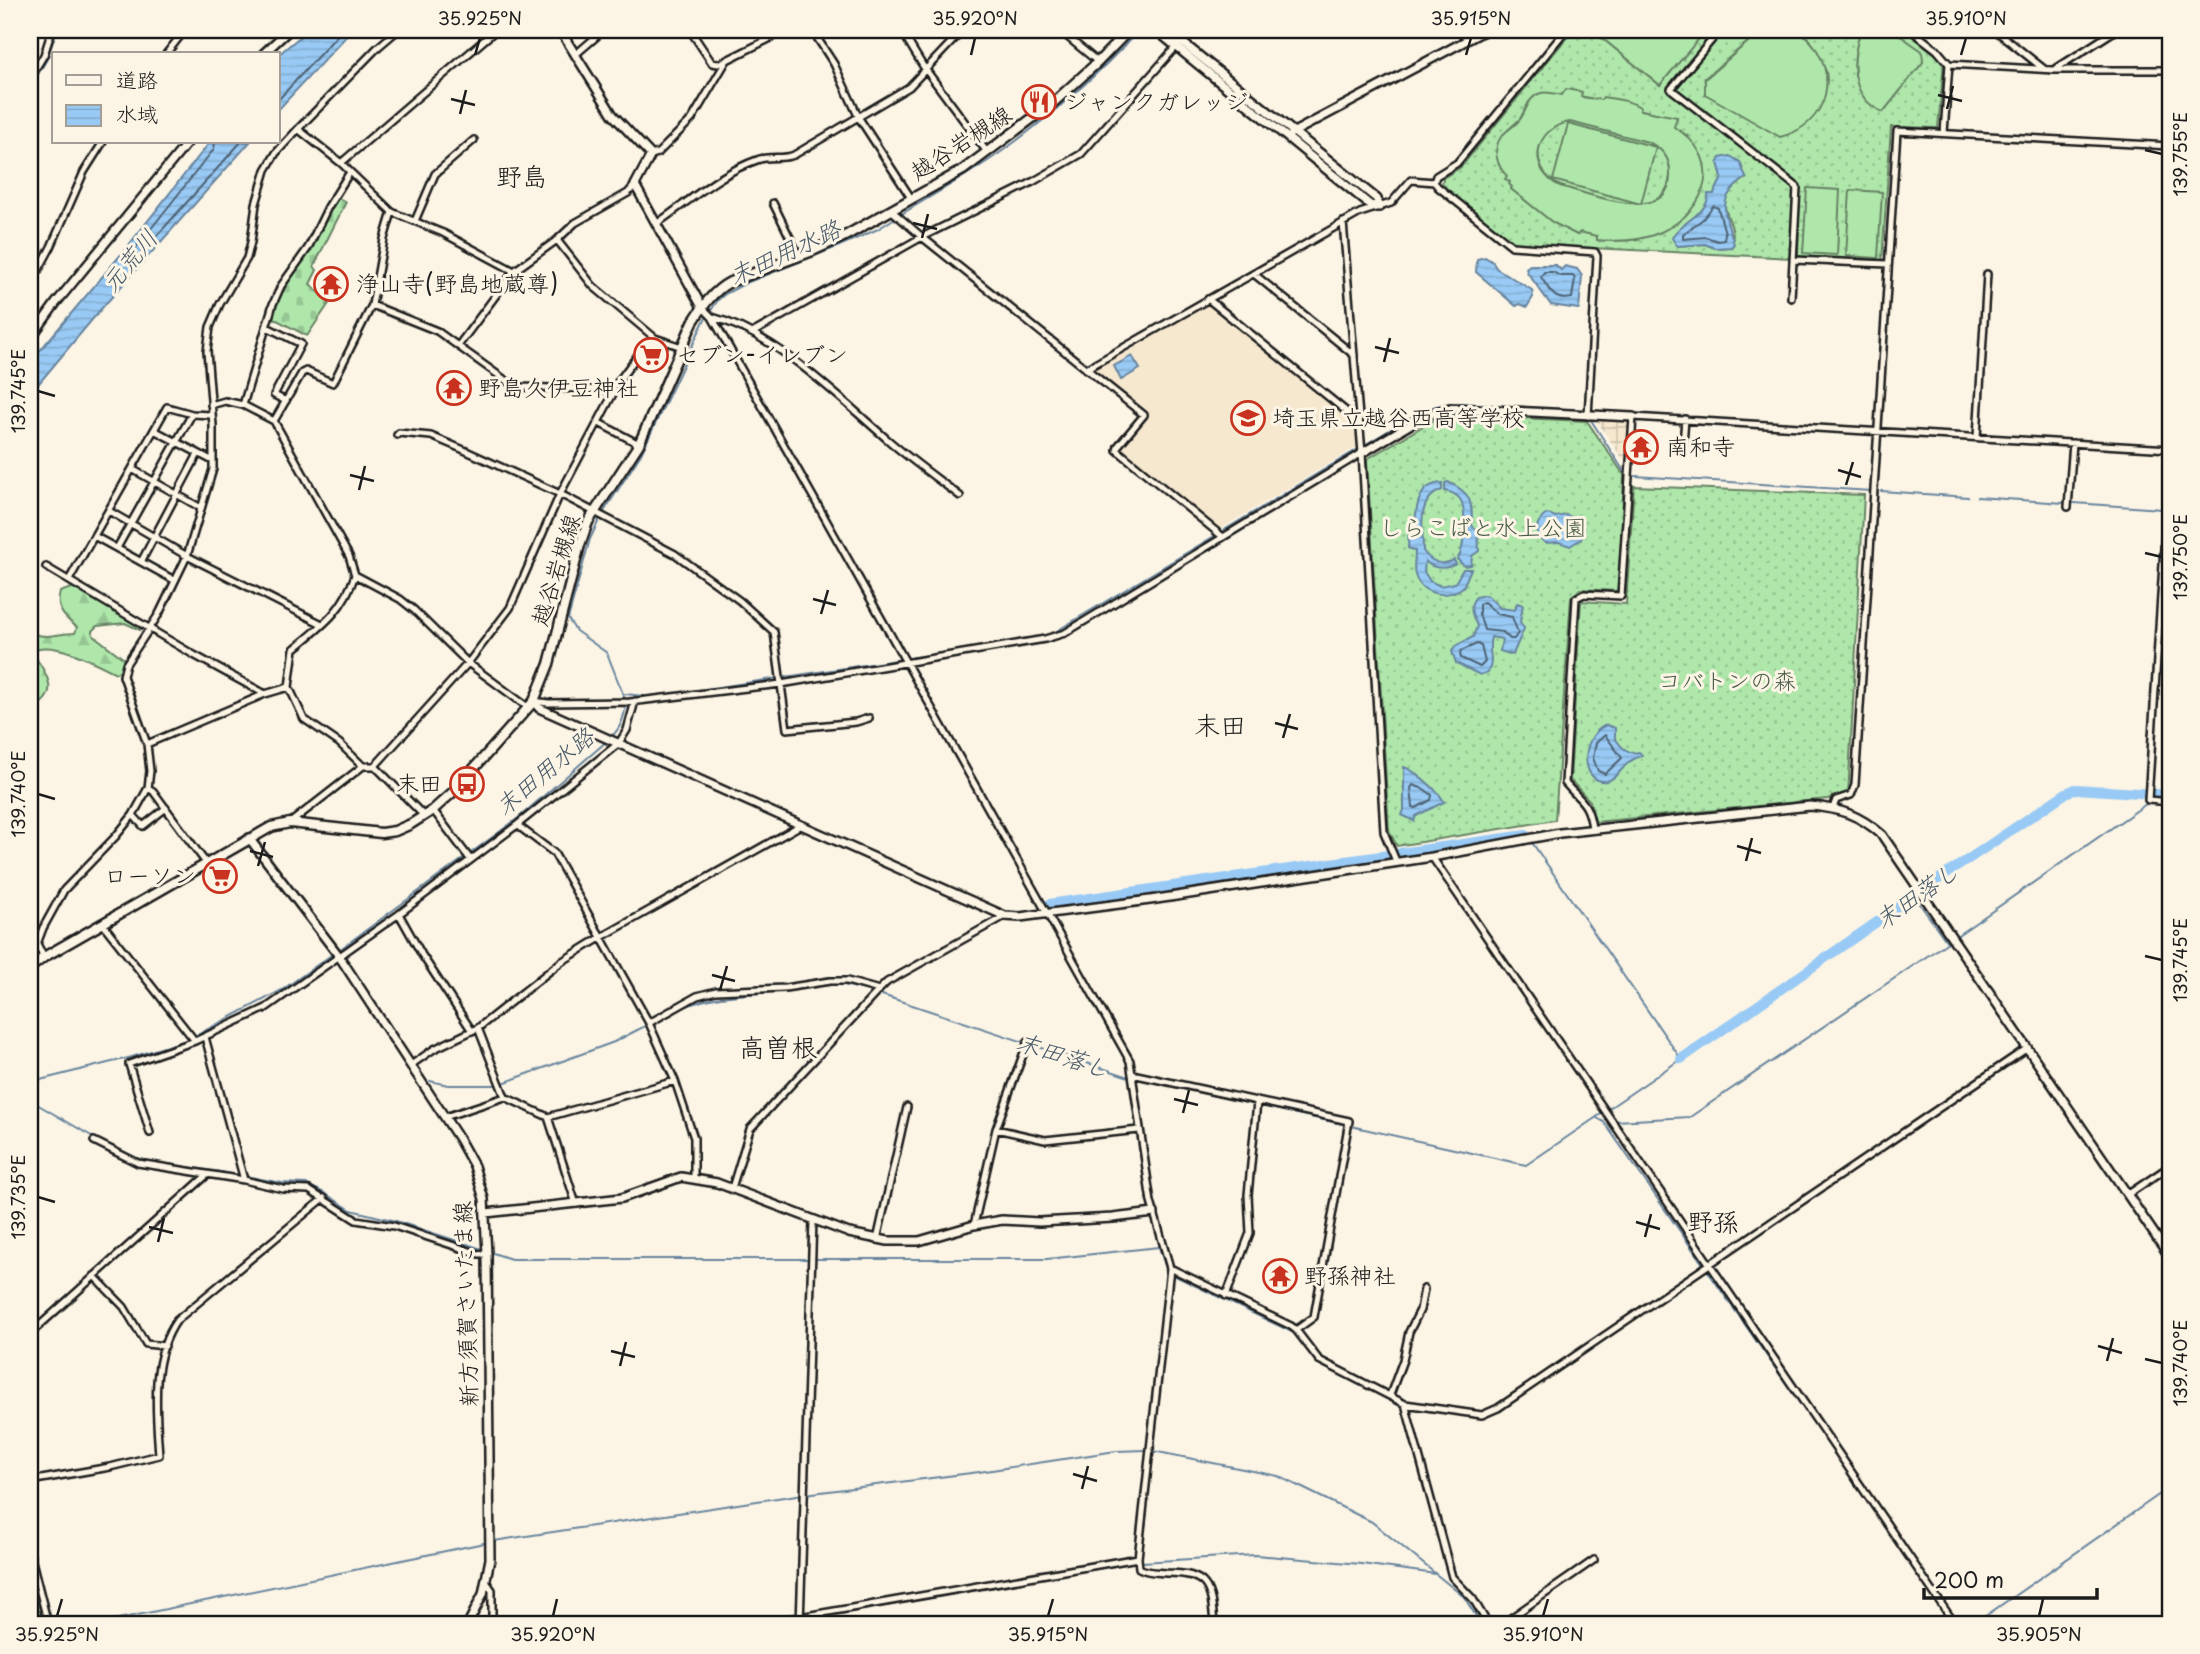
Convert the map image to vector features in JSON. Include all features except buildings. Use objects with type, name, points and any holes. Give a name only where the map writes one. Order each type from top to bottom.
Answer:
[{"type":"main road","name":"越谷岩槻線","points":[[30,968],[102,923],[271,827],[290,823],[381,833],[395,831],[433,810],[453,792],[532,705],[549,664],[583,533],[598,514],[639,444],[682,346],[708,313],[721,287],[895,215],[911,198],[963,170],[1054,102],[1129,30]]},
{"type":"street","points":[[30,78],[44,55],[52,30]]},
{"type":"street","points":[[168,52],[185,30]]},
{"type":"street","points":[[266,52],[289,30]]},
{"type":"street","points":[[44,957],[37,944],[54,906],[64,890],[133,815],[148,788],[150,771],[147,744],[123,676],[126,664],[151,629],[187,556],[213,468],[207,351],[210,327],[247,258],[256,204],[266,170],[276,153],[378,47],[398,30]]},
{"type":"street","points":[[341,163],[496,30]]},
{"type":"street","points":[[560,30],[613,115],[651,155]]},
{"type":"street","points":[[575,55],[604,30]]},
{"type":"street","points":[[690,30],[712,62],[718,64],[787,30]]},
{"type":"street","points":[[812,30],[834,64],[859,118],[911,198]]},
{"type":"street","points":[[901,30],[925,68],[987,152]]},
{"type":"street","points":[[656,224],[729,173],[757,160],[783,159],[794,155],[909,87],[963,30]]},
{"type":"street","points":[[1059,30],[1098,62]]},
{"type":"street","points":[[1156,30],[1179,44],[1293,132],[1377,199],[1379,207]]},
{"type":"street","points":[[1167,30],[1179,44],[1285,136],[1370,205],[1379,207]]},
{"type":"street","points":[[754,332],[922,237],[1029,184],[1081,154],[1191,30]]},
{"type":"street","points":[[1457,30],[1469,39]]},
{"type":"street","points":[[1285,136],[1486,30]]},
{"type":"street","points":[[1434,181],[1436,176],[1457,163],[1566,30]]},
{"type":"street","points":[[1706,30],[1714,37]]},
{"type":"street","points":[[1720,30],[1671,89],[1797,187],[1791,298]]},
{"type":"street","points":[[1911,30],[1937,50],[1949,64],[1944,133]]},
{"type":"street","points":[[1996,30],[2044,69]]},
{"type":"street","points":[[2054,69],[2114,30]]},
{"type":"street","points":[[458,346],[514,271],[557,240],[575,223],[628,193],[651,155],[658,153],[692,119],[727,60]]},
{"type":"street","points":[[1949,64],[2044,69],[2170,69]]},
{"type":"street","points":[[298,130],[341,163],[392,212],[443,233],[514,271]]},
{"type":"street","points":[[1833,808],[1836,800],[1851,795],[1856,785],[1896,131],[2170,146]]},
{"type":"street","points":[[415,221],[435,174],[474,140]]},
{"type":"street","points":[[30,286],[51,247],[84,172],[102,144]]},
{"type":"street","points":[[30,339],[56,303],[186,144]]},
{"type":"street","points":[[243,405],[251,372],[281,286],[308,248],[328,207],[350,172]]},
{"type":"street","points":[[1086,369],[1343,222],[1360,213],[1391,203],[1411,180],[1434,181]]},
{"type":"street","points":[[1434,181],[1512,246],[1595,252],[1597,256],[1588,415]]},
{"type":"street","points":[[635,185],[1130,1061],[1154,1213],[1170,1268],[1139,1568],[1147,1572],[1186,1573],[1199,1578],[1210,1594],[1214,1624]]},
{"type":"street","points":[[773,203],[799,256]]},
{"type":"street","points":[[274,421],[306,370],[333,383],[372,305],[384,239],[392,212]]},
{"type":"street","points":[[895,215],[1144,415],[1117,450],[1223,537]]},
{"type":"street","points":[[1343,222],[1362,453],[1384,832],[1396,861]]},
{"type":"street","points":[[557,240],[593,286],[655,338],[682,346]]},
{"type":"street","points":[[1794,260],[1888,264]]},
{"type":"street","points":[[1254,274],[1354,355]]},
{"type":"street","points":[[1977,438],[1987,274]]},
{"type":"street","points":[[1208,299],[1359,421]]},
{"type":"street","points":[[372,305],[437,331],[508,382],[521,387],[612,390]]},
{"type":"street","points":[[708,313],[754,332],[824,385],[913,461],[960,496]]},
{"type":"street","points":[[267,327],[302,344],[274,395],[286,401]]},
{"type":"street","points":[[375,766],[468,663],[510,608],[560,494],[599,423],[614,392],[612,390],[646,344],[655,338]]},
{"type":"street","points":[[211,405],[225,401],[243,405],[274,421],[343,545],[355,575],[349,594],[341,607],[294,649],[289,687],[304,719],[339,743],[363,766]]},
{"type":"street","points":[[69,580],[167,407],[192,414],[211,415]]},
{"type":"street","points":[[532,705],[635,701],[906,663],[1018,645],[1065,633],[1438,410],[1464,408],[1685,419],[2073,443],[2170,452],[2148,800],[2170,802]]},
{"type":"street","points":[[117,548],[192,414]]},
{"type":"street","points":[[1591,828],[1589,811],[1581,798],[1565,783],[1576,598],[1584,594],[1621,596],[1633,417]]},
{"type":"street","points":[[1683,444],[1685,419]]},
{"type":"street","points":[[599,423],[639,444]]},
{"type":"street","points":[[154,430],[213,461]]},
{"type":"street","points":[[397,435],[431,436],[560,494],[676,554],[740,601],[774,632],[788,729],[856,722],[869,718]]},
{"type":"street","points":[[2068,507],[2073,443]]},
{"type":"street","points":[[141,562],[198,454]]},
{"type":"street","points":[[132,469],[201,508]]},
{"type":"street","points":[[108,512],[187,556],[322,624]]},
{"type":"street","points":[[94,536],[174,580]]},
{"type":"street","points":[[46,567],[265,694]]},
{"type":"street","points":[[355,575],[400,599],[468,663],[532,705],[1005,916]]},
{"type":"street","points":[[147,744],[265,694],[289,687]]},
{"type":"street","points":[[150,1133],[129,1064],[205,1037],[266,1008],[399,914],[517,825],[619,743],[627,730],[635,701]]},
{"type":"street","points":[[290,823],[363,766],[375,766],[424,816]]},
{"type":"street","points":[[148,788],[153,791],[206,863]]},
{"type":"street","points":[[732,1188],[748,1133],[887,982],[1005,916],[1046,914],[1432,857],[1591,828],[1810,806],[1850,813],[1870,824],[1882,835],[2170,1257]]},
{"type":"street","points":[[133,815],[143,826],[166,808]]},
{"type":"street","points":[[433,810],[470,859]]},
{"type":"street","points":[[517,825],[554,853],[649,1023],[675,1081],[694,1138],[694,1178]]},
{"type":"street","points":[[411,1065],[434,1049],[475,1030],[561,962],[600,937],[801,825]]},
{"type":"street","name":"新方須賀さいたま線","points":[[249,838],[339,956],[445,1117],[474,1166],[486,1213],[488,1254],[491,1536],[486,1583],[468,1624]]},
{"type":"street","points":[[1432,857],[1955,1624]]},
{"type":"street","points":[[399,914],[422,956],[475,1030],[505,1097],[548,1117],[675,1081]]},
{"type":"street","points":[[102,923],[195,1041]]},
{"type":"street","points":[[649,1023],[697,996],[716,991],[785,988],[830,981],[847,981],[879,990]]},
{"type":"street","points":[[205,1037],[244,1180]]},
{"type":"street","points":[[974,1225],[996,1129],[1028,1041]]},
{"type":"street","points":[[1170,1268],[1296,1330],[1319,1360],[1405,1404],[1482,1415],[1492,1412],[2026,1049]]},
{"type":"street","points":[[1132,1074],[1349,1121],[1314,1317],[1296,1330]]},
{"type":"street","points":[[445,1117],[505,1097]]},
{"type":"street","points":[[1226,1296],[1250,1233],[1248,1195],[1257,1102]]},
{"type":"street","points":[[877,1240],[907,1107]]},
{"type":"street","points":[[548,1117],[576,1204]]},
{"type":"street","points":[[996,1129],[1045,1140],[1139,1130]]},
{"type":"street","points":[[94,1141],[138,1163],[283,1189],[309,1190],[356,1220],[394,1226],[479,1254],[488,1254]]},
{"type":"street","points":[[2127,1195],[2170,1166]]},
{"type":"street","points":[[30,1334],[207,1175]]},
{"type":"street","points":[[486,1213],[622,1198],[675,1178],[694,1178],[732,1188],[849,1233],[877,1240],[919,1241],[1002,1220],[1051,1222],[1154,1213]]},
{"type":"street","points":[[30,1481],[159,1455],[157,1378],[170,1330],[177,1320],[324,1198]]},
{"type":"street","points":[[800,1622],[813,1220]]},
{"type":"street","points":[[94,1276],[124,1307],[146,1344],[165,1346]]},
{"type":"street","points":[[1390,1395],[1404,1360],[1409,1332],[1420,1310],[1424,1289]]},
{"type":"street","points":[[1405,1404],[1452,1577],[1473,1600],[1488,1624]]},
{"type":"street","points":[[30,1553],[48,1624]]},
{"type":"street","points":[[760,1624],[800,1622],[1138,1558]]},
{"type":"street","points":[[1502,1624],[1594,1560]]},
{"type":"street","points":[[486,1583],[492,1590],[492,1624]]},
{"type":"shaded area","name":"埼玉県立越谷西高等学校","points":[[1207,304],[1354,421],[1357,447],[1220,529],[1122,451],[1122,446],[1148,415],[1093,371],[1095,367]]},
{"type":"shaded area","points":[[1596,420],[1630,423],[1628,464],[1626,464]]},
{"type":"green space","points":[[1791,29],[1806,36],[1824,66],[1826,79],[1822,105],[1806,125],[1780,137],[1705,94],[1705,79],[1762,30]]},
{"type":"green space","points":[[1573,30],[1592,30],[1660,85],[1697,39],[1685,30],[1697,30],[1707,38],[1707,42],[1668,91],[1795,189],[1792,258],[1512,244],[1442,186],[1443,178],[1461,167]],"holes":[[[1562,95],[1585,97],[1677,118],[1673,127],[1688,136],[1677,222],[1639,238],[1597,240],[1597,236],[1580,232],[1577,235],[1552,222],[1511,189],[1513,187],[1507,176],[1508,130],[1520,119],[1529,102]],[[1740,162],[1746,178],[1733,188],[1725,205],[1732,227],[1731,247],[1715,248],[1705,244],[1678,246],[1683,226],[1701,211],[1714,194],[1722,178],[1720,169]]]},
{"type":"green space","points":[[1592,30],[1685,30],[1698,40],[1660,85]]},
{"type":"green space","points":[[1725,30],[1762,30],[1705,78],[1823,100],[1826,71],[1808,38],[1794,30],[1861,30],[1855,54],[1855,74],[1863,93],[1883,112],[1923,62],[1921,51],[1892,30],[1905,30],[1944,61],[1938,128],[1891,127],[1882,262],[1798,256],[1800,184],[1676,88]]},
{"type":"green space","points":[[1861,30],[1892,30],[1922,51],[1923,62],[1883,112],[1872,106],[1858,88],[1855,53]]},
{"type":"green space","points":[[1566,89],[1582,92],[1581,97],[1622,100],[1640,107],[1640,110],[1677,117],[1674,127],[1690,139],[1700,153],[1705,167],[1705,182],[1700,197],[1691,210],[1678,222],[1653,235],[1629,240],[1597,240],[1597,236],[1580,232],[1577,235],[1552,222],[1511,189],[1497,158],[1498,142],[1503,134],[1519,121],[1534,97],[1543,92],[1562,95]],"holes":[[[1570,122],[1648,142],[1664,153],[1670,171],[1668,189],[1658,199],[1644,203],[1608,200],[1560,186],[1549,179],[1539,160],[1542,140],[1548,132]]]},
{"type":"green space","points":[[1576,122],[1637,137],[1657,147],[1666,157],[1669,166],[1670,175],[1665,191],[1655,200],[1641,204],[1624,203],[1560,186],[1549,178],[1539,157],[1544,137],[1562,123]]},
{"type":"green space","points":[[1568,124],[1656,147],[1641,204],[1553,180]]},
{"type":"green space","points":[[1807,188],[1840,190],[1837,255],[1803,253]]},
{"type":"green space","points":[[1850,190],[1882,192],[1878,258],[1846,256]]},
{"type":"green space","points":[[336,197],[346,202],[314,266],[317,270],[310,284],[330,302],[307,336],[273,318],[275,305]]},
{"type":"green space","name":"しらこばと水上公園","points":[[1442,415],[1587,421],[1624,475],[1619,588],[1617,591],[1580,589],[1571,598],[1555,820],[1397,846],[1389,831],[1367,459]]},
{"type":"green space","name":"コバトンの森","points":[[1634,486],[1864,495],[1848,797],[1595,822],[1590,801],[1570,780],[1581,601],[1626,604]]},
{"type":"green space","points":[[74,587],[139,624],[140,630],[125,623],[97,626],[92,631],[93,635],[124,659],[122,669],[116,673],[55,648],[36,649],[34,655],[49,682],[48,695],[37,706],[30,699],[30,622],[35,634],[49,636],[75,633],[77,627],[65,616],[59,603],[60,592]]},
{"type":"green space","points":[[30,1585],[34,1585],[43,1624],[30,1624]]},
{"type":"water","points":[[308,30],[352,30],[280,108],[280,53]]},
{"type":"water","name":"元荒川","points":[[208,144],[248,144],[101,309],[30,394],[30,362],[124,251]]},
{"type":"water","points":[[1730,156],[1740,162],[1746,178],[1726,200],[1726,215],[1734,244],[1731,247],[1715,248],[1705,244],[1677,246],[1672,238],[1679,228],[1701,211],[1708,194],[1714,194],[1722,178],[1718,162],[1720,158]]},
{"type":"water","points":[[1485,257],[1493,262],[1496,268],[1532,290],[1533,297],[1527,307],[1520,304],[1516,306],[1476,272],[1477,259]]},
{"type":"water","points":[[1530,265],[1556,265],[1561,270],[1565,266],[1577,269],[1582,276],[1579,309],[1551,305],[1527,272],[1526,268]]},
{"type":"water","points":[[1132,356],[1140,369],[1121,380],[1114,366]]},
{"type":"water","points":[[1442,483],[1442,490],[1428,500],[1425,507],[1422,524],[1423,551],[1437,562],[1454,560],[1456,564],[1440,568],[1425,561],[1424,572],[1430,581],[1440,586],[1455,583],[1463,569],[1471,569],[1463,587],[1443,594],[1429,591],[1418,582],[1414,572],[1415,551],[1408,548],[1409,528],[1415,524],[1420,497],[1428,487]]},
{"type":"water","points":[[1445,483],[1462,490],[1471,504],[1472,526],[1478,530],[1479,551],[1472,556],[1471,565],[1464,566],[1457,559],[1463,539],[1464,511],[1458,497],[1445,491]]},
{"type":"water","points":[[1547,514],[1556,517],[1566,515],[1580,520],[1584,530],[1581,539],[1570,546],[1559,542],[1545,543],[1537,528],[1540,520]]},
{"type":"water","points":[[1484,595],[1500,608],[1515,610],[1517,603],[1523,605],[1520,622],[1524,628],[1513,655],[1500,651],[1502,639],[1491,637],[1490,668],[1488,672],[1480,675],[1456,663],[1452,651],[1457,645],[1473,637],[1477,626],[1472,612],[1473,600]]},
{"type":"water","points":[[1606,725],[1615,728],[1615,738],[1622,747],[1642,755],[1607,781],[1592,776],[1586,759],[1591,740],[1597,731]]},
{"type":"water","points":[[1404,767],[1426,782],[1444,802],[1416,816],[1414,821],[1402,815]]},
{"type":"waterway","points":[[30,88],[47,59],[57,30]]},
{"type":"waterway","name":"末田用水路","points":[[900,215],[976,169],[1020,138],[1091,79],[1139,30]]},
{"type":"waterway","name":"末田用水路","points":[[603,513],[641,454],[704,321],[718,300],[746,283],[837,247],[878,229],[895,218]]},
{"type":"waterway","points":[[1221,532],[1416,414],[1436,406],[1461,403],[1579,411]]},
{"type":"waterway","points":[[1589,417],[1627,476]]},
{"type":"waterway","points":[[1635,476],[1871,491]]},
{"type":"waterway","points":[[1881,491],[1968,497]]},
{"type":"waterway","points":[[1977,497],[2064,503]]},
{"type":"waterway","points":[[2074,503],[2162,509]]},
{"type":"waterway","name":"末田用水路","points":[[600,518],[590,539],[568,619],[576,631],[607,653],[625,699]]},
{"type":"waterway","points":[[1037,638],[1050,635],[1216,535]]},
{"type":"waterway","points":[[625,694],[653,697],[976,648]]},
{"type":"waterway","name":"末田用水路","points":[[611,737],[622,722],[626,705]]},
{"type":"waterway","name":"末田用水路","points":[[339,950],[517,819],[607,741]]},
{"type":"waterway","name":"末田落し","points":[[1681,1059],[2066,793],[2075,789],[2170,795]]},
{"type":"waterway","name":"末田落し","points":[[2153,799],[2160,794]]},
{"type":"waterway","points":[[1955,937],[2149,802]]},
{"type":"waterway","name":"末田落し","points":[[1400,853],[1526,835]]},
{"type":"waterway","name":"末田落し","points":[[1533,844],[1681,1059],[1608,1109]]},
{"type":"waterway","name":"末田落し","points":[[1331,863],[1389,855]]},
{"type":"waterway","name":"末田落し","points":[[1233,877],[1325,864]]},
{"type":"waterway","name":"末田落し","points":[[1049,904],[1227,878]]},
{"type":"waterway","points":[[1914,896],[1947,942]]},
{"type":"waterway","points":[[1615,1121],[1690,1117],[1951,940]]},
{"type":"waterway","name":"末田用水路","points":[[195,1036],[282,990],[334,953]]},
{"type":"waterway","name":"末田落し","points":[[803,988],[839,984],[874,992]]},
{"type":"waterway","name":"末田落し","points":[[674,1012],[714,998],[781,991]]},
{"type":"waterway","name":"末田落し","points":[[879,994],[1129,1077]]},
{"type":"waterway","name":"末田落し","points":[[503,1083],[614,1042],[647,1025]]},
{"type":"waterway","name":"末田用水路","points":[[30,1085],[36,1081],[132,1057],[190,1039]]},
{"type":"waterway","name":"末田落し","points":[[1135,1078],[1526,1165],[1604,1112]]},
{"type":"waterway","name":"末田落し","points":[[430,1081],[448,1085],[498,1085]]},
{"type":"waterway","points":[[30,1100],[105,1144]]},
{"type":"waterway","points":[[1597,1118],[1604,1122],[1858,1487]]},
{"type":"waterway","points":[[128,1156],[240,1175]]},
{"type":"waterway","points":[[245,1176],[282,1183],[306,1184],[351,1210],[396,1221],[485,1250]]},
{"type":"waterway","points":[[814,1259],[1047,1259],[1159,1247],[1167,1272],[1294,1333],[1314,1358]]},
{"type":"waterway","points":[[490,1252],[511,1259],[809,1259]]},
{"type":"waterway","points":[[1317,1362],[1328,1367]]},
{"type":"waterway","points":[[1383,1395],[1405,1408]]},
{"type":"waterway","points":[[1410,1411],[1456,1577],[1470,1590],[1493,1624]]},
{"type":"waterway","points":[[494,1541],[797,1495],[1116,1451],[1147,1450]]},
{"type":"waterway","points":[[1153,1451],[1278,1476],[1372,1522],[1464,1597],[1481,1624]]},
{"type":"waterway","points":[[1974,1624],[2170,1487]]},
{"type":"waterway","points":[[1861,1492],[1951,1624]]},
{"type":"waterway","points":[[94,1624],[489,1542]]},
{"type":"waterway","points":[[1142,1562],[1255,1555],[1361,1564],[1436,1574]]},
{"type":"waterway","points":[[782,1624],[1136,1562]]},
{"type":"place","name":"ジャンクガレッジ","points":[[1039,102]]},
{"type":"place","name":"浄山寺(野島地蔵尊)","points":[[331,284]]},
{"type":"place","name":"セブン-イレブン","points":[[651,355]]},
{"type":"place","name":"野島久伊豆神社","points":[[454,388]]},
{"type":"place","name":"埼玉県立越谷西高等学校","points":[[1248,418]]},
{"type":"place","name":"南和寺","points":[[1641,447]]},
{"type":"place","name":"末田","points":[[467,784]]},
{"type":"place","name":"ローソン","points":[[220,876]]},
{"type":"place","name":"野孫神社","points":[[1280,1276]]},
{"type":"district","name":"野島","points":[[522,177]]},
{"type":"district","name":"末田","points":[[1220,726]]},
{"type":"district","name":"高曽根","points":[[778,1048]]},
{"type":"district","name":"野孫","points":[[1713,1222]]}]
